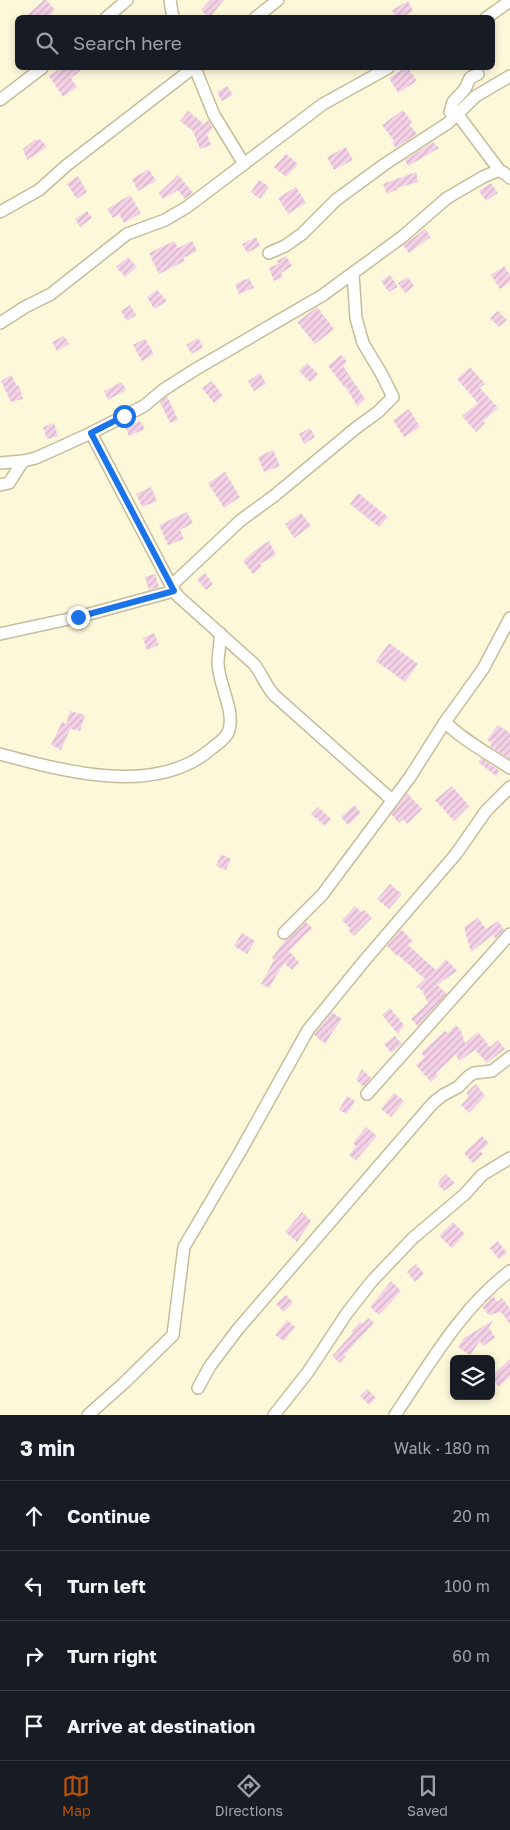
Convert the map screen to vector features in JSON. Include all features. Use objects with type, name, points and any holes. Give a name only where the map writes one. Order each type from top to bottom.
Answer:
[{"type":"street","points":[[110,15],[127,0]]},
{"type":"street","points":[[170,0],[172,15]]},
{"type":"street","points":[[259,15],[278,0]]},
{"type":"street","points":[[490,15],[510,1]]},
{"type":"street","points":[[0,100],[39,70]]},
{"type":"street","points":[[0,212],[39,190],[67,166],[191,70]]},
{"type":"street","points":[[195,70],[214,115],[244,164]]},
{"type":"street","points":[[0,323],[25,306],[51,294],[120,238],[165,220],[187,207],[323,104],[384,70]]},
{"type":"street","points":[[478,74],[470,78],[465,89],[453,102],[450,112],[458,115],[500,170],[510,178]]},
{"type":"street","points":[[270,252],[285,246],[302,234],[336,200],[385,164],[458,115],[476,96],[510,76]]},
{"type":"street","points":[[0,463],[36,458],[144,406],[163,390],[196,369],[256,332],[301,309],[353,274],[402,237],[447,198],[500,170]]},
{"type":"street","points":[[174,591],[173,586],[175,582],[242,520],[393,398],[363,343],[356,318],[353,274]]},
{"type":"street","points":[[91,433],[174,591],[254,664],[260,671],[267,688],[274,695],[392,800]]},
{"type":"street","points":[[0,485],[9,483],[23,461]]},
{"type":"street","points":[[0,634],[86,615],[174,591]]},
{"type":"street","points":[[284,933],[322,895],[410,777],[445,722],[483,669],[510,618]]},
{"type":"street","points":[[0,754],[50,767],[92,774],[122,776],[165,772],[189,765],[212,748],[229,730],[229,712],[218,664],[221,642],[220,633]]},
{"type":"street","points":[[445,722],[466,740],[510,768]]},
{"type":"street","points":[[88,1415],[173,1335],[184,1247],[308,1030],[456,854],[486,811],[510,787]]},
{"type":"street","points":[[367,1094],[510,934]]},
{"type":"street","points":[[198,1388],[210,1366],[238,1329],[433,1104],[443,1095],[458,1087],[474,1073],[492,1071],[510,1056]]},
{"type":"street","points":[[274,1415],[308,1372],[346,1313],[372,1281],[413,1238],[465,1194],[482,1175],[510,1158]]},
{"type":"street","points":[[395,1415],[452,1332],[478,1300],[510,1271]]},
{"type":"building","points":[[44,0],[55,10],[50,15],[27,15]]},
{"type":"building","points":[[210,0],[224,0],[212,15],[206,15],[201,10]]},
{"type":"building","points":[[408,1],[413,11],[406,15],[394,15],[392,10]]},
{"type":"building","points":[[58,70],[81,70],[71,78],[77,87],[63,97],[49,76]]},
{"type":"building","points":[[402,70],[409,70],[417,81],[398,93],[389,78]]},
{"type":"building","points":[[227,86],[233,95],[222,101],[217,92]]},
{"type":"building","points":[[403,110],[412,122],[409,124],[417,134],[396,148],[392,142],[394,141],[382,125]]},
{"type":"building","points":[[188,111],[204,124],[208,120],[213,128],[207,134],[211,145],[200,149],[193,131],[180,121]]},
{"type":"building","points":[[36,139],[37,141],[40,139],[47,147],[27,160],[23,149]]},
{"type":"building","points":[[433,142],[439,148],[408,166],[405,160]]},
{"type":"building","points":[[346,147],[353,160],[334,170],[327,157]]},
{"type":"building","points":[[286,154],[298,164],[286,177],[274,167]]},
{"type":"building","points":[[149,169],[156,181],[138,191],[132,179]]},
{"type":"building","points":[[416,172],[418,182],[397,188],[387,194],[383,184]]},
{"type":"building","points":[[178,175],[193,193],[185,199],[178,190],[163,199],[159,193]]},
{"type":"building","points":[[78,176],[87,192],[77,199],[67,184]]},
{"type":"building","points":[[259,180],[269,187],[260,199],[251,192]]},
{"type":"building","points":[[491,183],[498,193],[486,201],[479,191]]},
{"type":"building","points":[[296,187],[306,203],[288,214],[278,198]]},
{"type":"building","points":[[130,195],[141,213],[124,223],[119,214],[113,218],[107,209]]},
{"type":"building","points":[[87,211],[92,218],[80,227],[75,219]]},
{"type":"building","points":[[425,229],[431,237],[409,253],[403,245]]},
{"type":"building","points":[[256,237],[260,246],[247,253],[242,244]]},
{"type":"building","points":[[174,241],[178,248],[192,241],[197,251],[183,258],[185,261],[159,274],[149,253]]},
{"type":"building","points":[[286,256],[292,266],[281,273],[283,277],[274,281],[269,268],[278,264],[277,261]]},
{"type":"building","points":[[128,257],[137,267],[125,277],[116,267]]},
{"type":"building","points":[[504,266],[510,275],[510,282],[500,289],[491,275]]},
{"type":"building","points":[[390,275],[398,287],[389,292],[381,281]]},
{"type":"building","points":[[408,277],[414,286],[405,293],[398,283]]},
{"type":"building","points":[[249,278],[254,288],[239,294],[235,284]]},
{"type":"building","points":[[157,290],[167,301],[154,309],[147,297]]},
{"type":"building","points":[[130,305],[136,315],[127,321],[121,311]]},
{"type":"building","points":[[317,307],[334,329],[315,344],[297,322]]},
{"type":"building","points":[[498,311],[507,320],[499,327],[490,318]]},
{"type":"building","points":[[64,336],[69,344],[57,351],[52,342]]},
{"type":"building","points":[[198,338],[203,347],[192,354],[186,345]]},
{"type":"building","points":[[145,339],[154,354],[142,361],[133,345]]},
{"type":"building","points":[[341,355],[347,362],[343,366],[365,399],[357,406],[346,387],[328,366]]},
{"type":"building","points":[[307,363],[318,374],[310,382],[299,371]]},
{"type":"building","points":[[470,367],[485,384],[480,388],[498,408],[483,421],[485,423],[476,432],[462,416],[478,403],[457,379]]},
{"type":"building","points":[[260,373],[266,384],[254,391],[248,381]]},
{"type":"building","points":[[11,375],[17,386],[19,386],[23,399],[11,402],[1,381]]},
{"type":"building","points":[[212,381],[223,396],[214,403],[202,388]]},
{"type":"building","points":[[122,382],[126,390],[108,400],[104,391]]},
{"type":"building","points":[[167,396],[178,420],[170,423],[160,402]]},
{"type":"building","points":[[409,409],[420,427],[404,437],[393,420]]},
{"type":"building","points":[[140,421],[145,429],[129,436],[125,427]]},
{"type":"building","points":[[54,423],[58,436],[47,439],[43,427]]},
{"type":"building","points":[[310,428],[315,437],[304,444],[299,434]]},
{"type":"building","points":[[273,450],[280,466],[264,472],[258,457]]},
{"type":"building","points":[[225,472],[240,497],[224,508],[208,483]]},
{"type":"building","points":[[151,487],[157,501],[142,507],[136,494]]},
{"type":"building","points":[[358,493],[388,517],[379,527],[350,504]]},
{"type":"building","points":[[187,512],[193,523],[180,530],[184,539],[168,545],[159,525]]},
{"type":"building","points":[[301,513],[311,526],[294,538],[285,524]]},
{"type":"building","points":[[269,541],[276,555],[260,564],[262,566],[253,574],[243,561]]},
{"type":"building","points":[[205,573],[213,584],[206,590],[197,579]]},
{"type":"building","points":[[155,574],[159,587],[149,590],[145,577]]},
{"type":"building","points":[[154,633],[159,645],[147,650],[143,638]]},
{"type":"building","points":[[389,643],[418,664],[405,682],[376,661]]},
{"type":"building","points":[[70,711],[85,715],[80,731],[70,729],[61,750],[51,745],[62,722],[66,724]]},
{"type":"building","points":[[498,725],[510,733],[510,759],[490,746],[492,743],[487,740]]},
{"type":"building","points":[[481,758],[500,771],[496,776],[478,762]]},
{"type":"building","points":[[452,786],[469,806],[454,821],[435,800]]},
{"type":"building","points":[[407,793],[422,809],[407,824],[403,819],[399,823],[391,814]]},
{"type":"building","points":[[354,805],[361,813],[348,825],[341,817]]},
{"type":"building","points":[[318,807],[331,819],[325,826],[311,814]]},
{"type":"building","points":[[221,854],[231,859],[226,870],[216,866]]},
{"type":"building","points":[[390,884],[402,894],[389,909],[377,899]]},
{"type":"building","points":[[355,906],[361,912],[364,910],[372,918],[354,936],[348,930],[350,928],[342,920]]},
{"type":"building","points":[[478,918],[486,929],[498,921],[504,930],[495,938],[493,935],[471,952],[464,927]]},
{"type":"building","points":[[306,922],[313,929],[289,951],[299,962],[292,970],[284,963],[269,988],[261,984],[274,960],[272,958],[285,940]]},
{"type":"building","points":[[401,929],[413,941],[408,945],[436,970],[446,959],[457,971],[437,985],[447,994],[418,1026],[411,1019],[428,1003],[422,990],[416,987],[425,979],[387,946]]},
{"type":"building","points":[[242,933],[255,941],[247,954],[234,946]]},
{"type":"building","points":[[390,1008],[404,1025],[398,1034],[382,1015]]},
{"type":"building","points":[[332,1012],[342,1019],[326,1044],[314,1035]]},
{"type":"building","points":[[456,1025],[461,1031],[465,1043],[478,1032],[490,1047],[498,1040],[505,1049],[487,1063],[475,1050],[459,1061],[456,1054],[436,1073],[438,1075],[431,1082],[416,1065],[425,1057],[421,1053],[445,1031],[448,1033]]},
{"type":"building","points":[[395,1036],[402,1044],[391,1053],[384,1044]]},
{"type":"building","points":[[362,1069],[371,1078],[364,1087],[356,1080]]},
{"type":"building","points":[[476,1084],[485,1096],[469,1113],[461,1105],[469,1097],[466,1093]]},
{"type":"building","points":[[394,1093],[404,1101],[391,1117],[381,1109]]},
{"type":"building","points":[[347,1096],[355,1101],[347,1114],[339,1110]]},
{"type":"building","points":[[366,1127],[377,1136],[356,1160],[349,1155],[356,1146],[353,1143]]},
{"type":"building","points":[[482,1136],[489,1143],[480,1151],[483,1154],[473,1163],[464,1153]]},
{"type":"building","points":[[446,1174],[455,1183],[444,1191],[438,1184]]},
{"type":"building","points":[[302,1212],[311,1221],[297,1242],[285,1232]]},
{"type":"building","points":[[453,1222],[465,1234],[452,1248],[439,1236]]},
{"type":"building","points":[[498,1241],[507,1253],[499,1259],[490,1248]]},
{"type":"building","points":[[416,1264],[424,1274],[415,1282],[407,1272]]},
{"type":"building","points":[[391,1281],[401,1291],[379,1315],[370,1307]]},
{"type":"building","points":[[286,1295],[293,1302],[284,1312],[276,1304]]},
{"type":"building","points":[[493,1296],[497,1302],[502,1298],[510,1309],[510,1324],[501,1312],[489,1315],[482,1307]]},
{"type":"building","points":[[369,1318],[374,1323],[344,1355],[346,1356],[340,1363],[332,1356],[353,1333],[352,1331],[360,1322],[362,1324]]},
{"type":"building","points":[[287,1320],[295,1327],[284,1341],[275,1335]]},
{"type":"building","points":[[494,1320],[489,1327],[495,1338],[483,1346],[480,1341],[470,1355],[458,1347],[464,1338]]},
{"type":"building","points":[[510,1359],[510,1376],[499,1387],[495,1382],[495,1373]]},
{"type":"building","points":[[367,1389],[376,1398],[369,1405],[360,1396]]},
{"type":"route","points":[[78,617],[174,591],[91,433],[124,416]]}]
